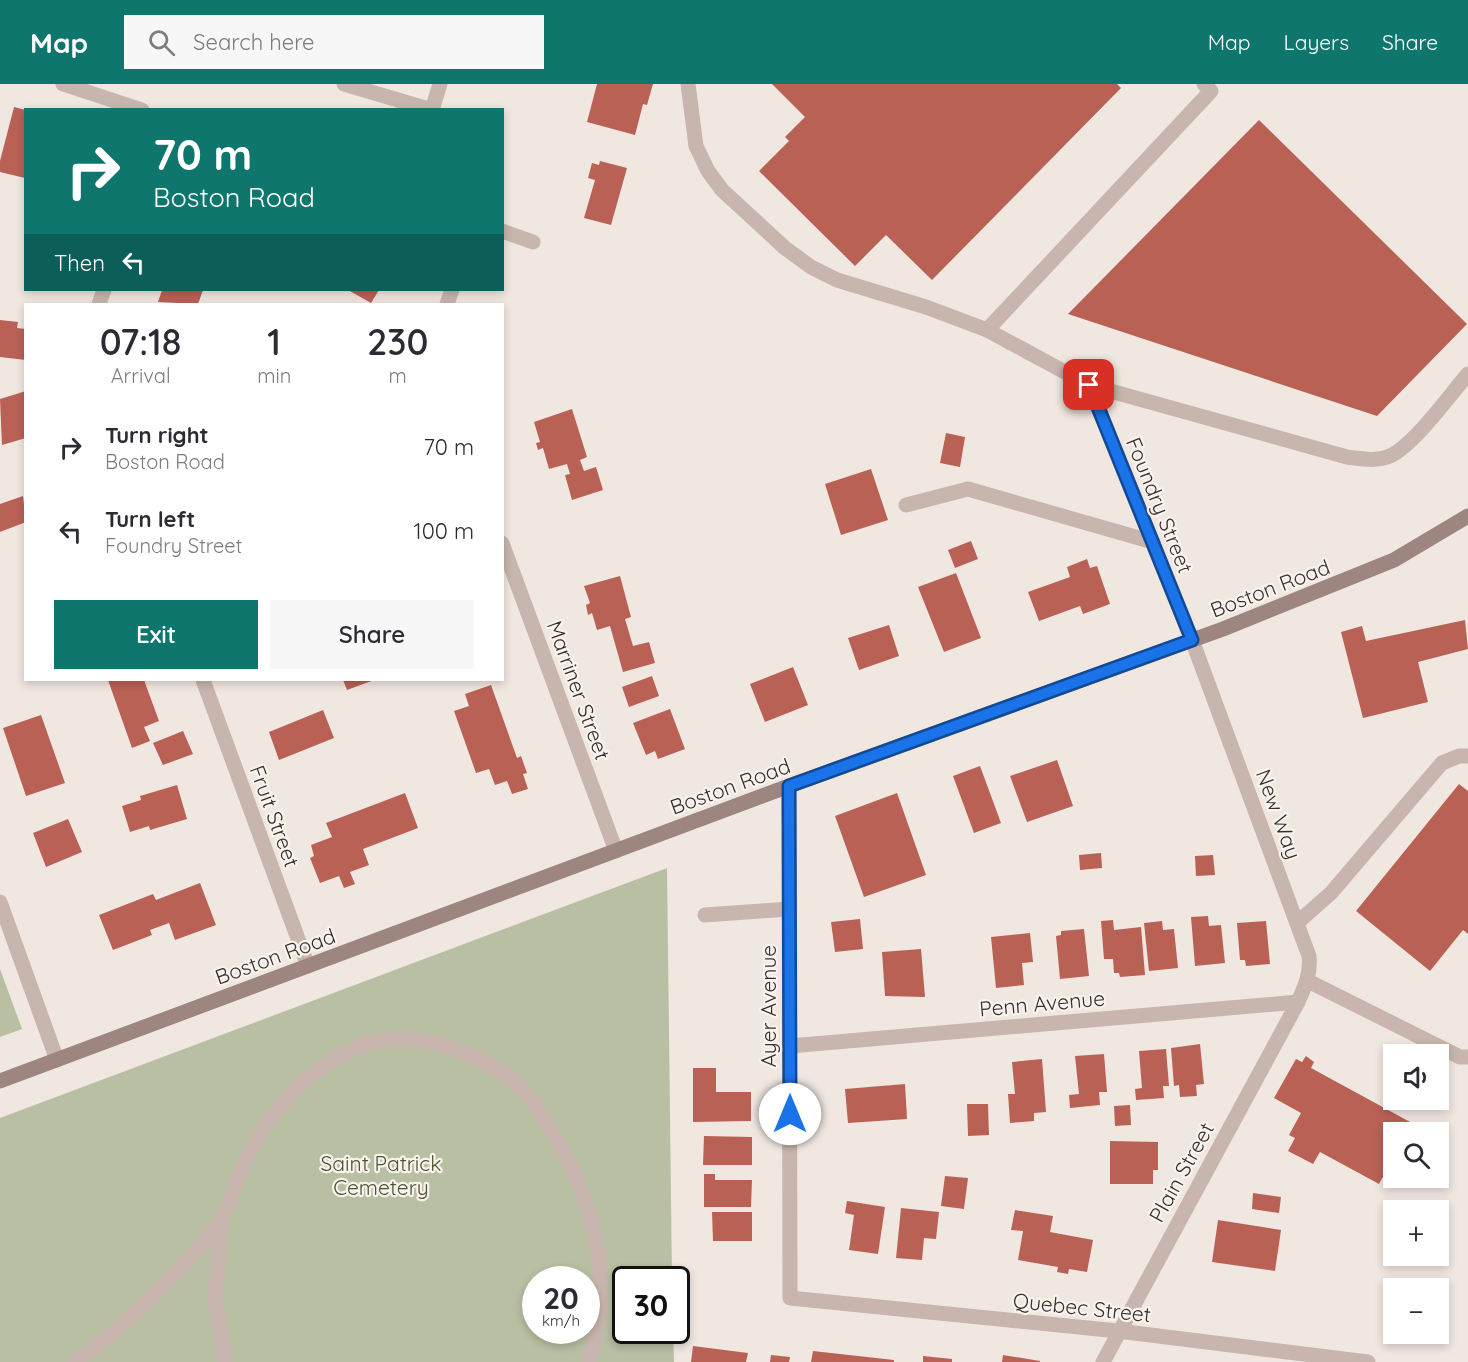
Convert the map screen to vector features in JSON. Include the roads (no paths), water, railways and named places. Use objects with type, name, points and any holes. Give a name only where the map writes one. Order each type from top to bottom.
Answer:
[{"type":"main road","name":"Boston Road","points":[[0,1081],[789,786],[1192,640],[1394,560],[1468,516]]},
{"type":"street","points":[[63,84],[135,108]]},
{"type":"street","points":[[344,84],[425,108]]},
{"type":"street","points":[[433,108],[440,84]]},
{"type":"street","points":[[688,84],[696,146],[708,171],[722,190],[785,248],[811,267],[837,280],[926,307],[987,330],[1089,385],[1347,457],[1370,460],[1391,456],[1405,446],[1468,374]]},
{"type":"street","points":[[987,330],[1211,91],[1204,84]]},
{"type":"street","points":[[504,232],[533,242]]},
{"type":"street","name":"Foundry Street","points":[[1089,385],[1192,640]]},
{"type":"street","points":[[906,505],[968,489],[1153,542]]},
{"type":"street","name":"Marriner Street","points":[[504,548],[616,851]]},
{"type":"street","name":"New Way","points":[[1192,640],[1309,956],[1308,981],[1298,1002]]},
{"type":"street","name":"Fruit Street","points":[[203,681],[308,966]]},
{"type":"street","points":[[1297,923],[1331,893],[1442,763],[1459,756],[1468,756]]},
{"type":"street","name":"Ayer Avenue","points":[[789,786],[790,1298]]},
{"type":"street","points":[[0,902],[57,1060]]},
{"type":"street","points":[[705,915],[789,909]]},
{"type":"street","points":[[1308,981],[1460,1057],[1468,1057]]},
{"type":"street","name":"Penn Avenue","points":[[790,1046],[1298,1002]]},
{"type":"street","name":"Plain Street","points":[[1102,1362],[1298,1002]]},
{"type":"street","points":[[225,1362],[216,1298],[222,1218],[244,1164],[270,1120],[298,1085],[332,1059],[376,1041],[405,1040],[441,1044],[485,1061],[516,1083],[546,1121],[577,1179],[593,1227],[601,1291],[589,1362]]},
{"type":"street","points":[[75,1362],[150,1298],[222,1218]]},
{"type":"street","name":"Quebec Street","points":[[790,1298],[1118,1331],[1368,1362]]},
{"type":"park label","name":"Saint Patrick Cemetery","points":[[381,1175]]}]
